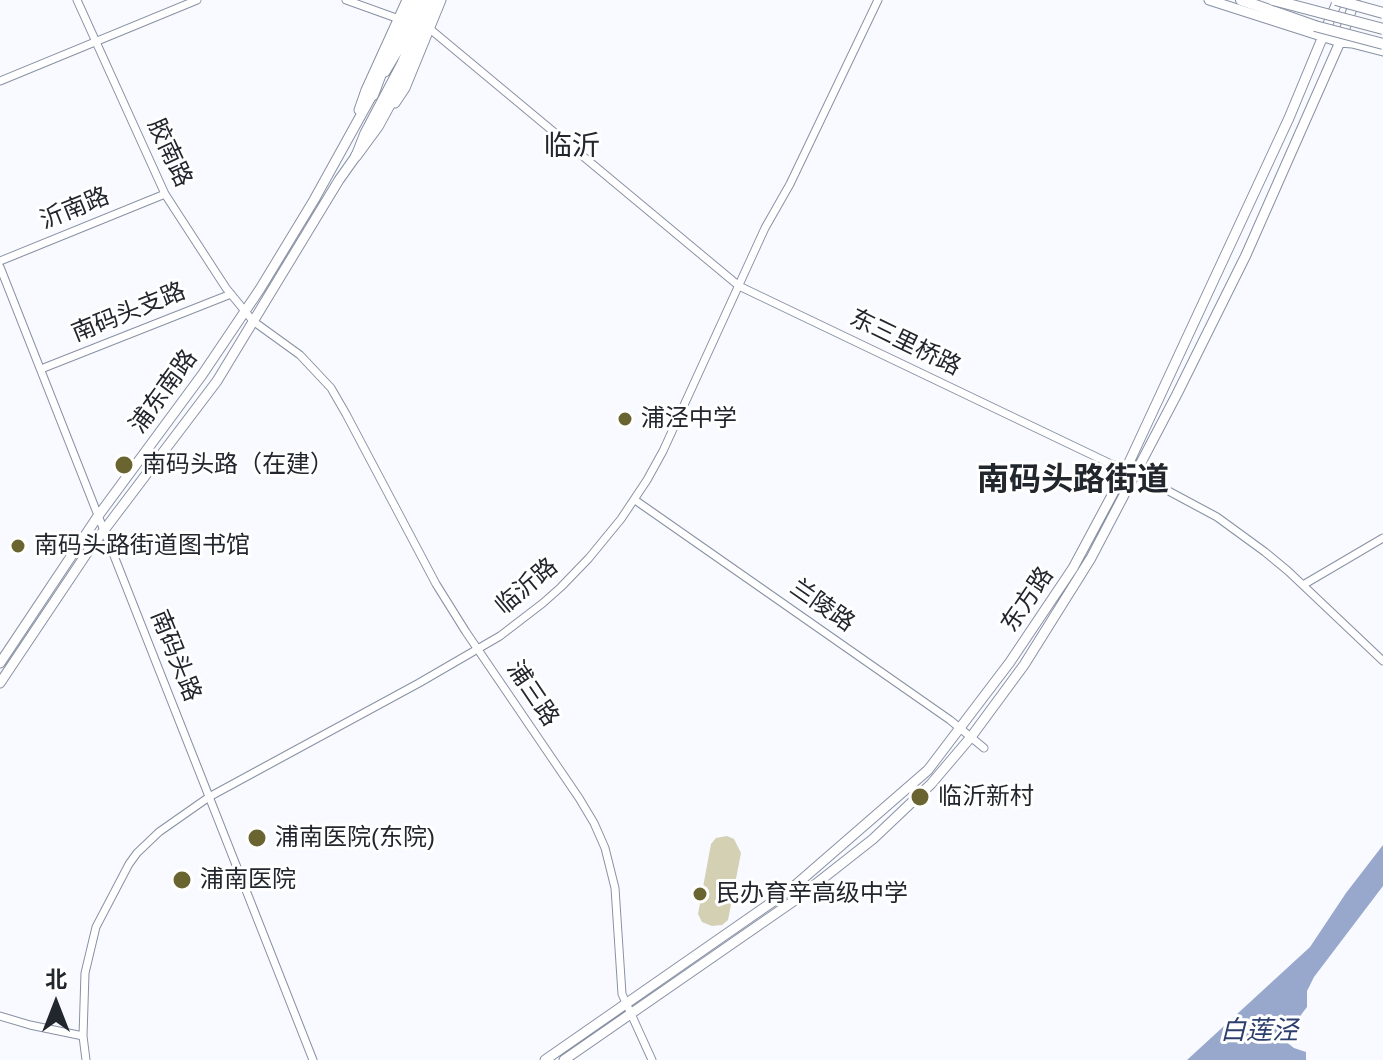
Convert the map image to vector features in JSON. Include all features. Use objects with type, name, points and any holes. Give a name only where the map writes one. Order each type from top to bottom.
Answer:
[{"type":"highway","points":[[373,95],[414,0]]},
{"type":"highway","points":[[356,156],[378,126],[396,93],[439,0]]},
{"type":"highway","points":[[1241,0],[1285,17],[1383,44]]},
{"type":"highway","points":[[1273,0],[1383,29]]},
{"type":"highway","points":[[1337,0],[1383,11]]},
{"type":"main road","name":"浦东南路","points":[[349,137],[366,90],[407,0]]},
{"type":"main road","name":"浦东南路","points":[[0,663],[98,516],[202,375],[260,289],[404,40],[421,0]]},
{"type":"main road","name":"浦东南路","points":[[0,683],[89,550],[217,381],[356,156],[429,0]]},
{"type":"main road","name":"浦东南路","points":[[339,180],[374,139],[405,88],[439,0]]},
{"type":"main road","points":[[1209,0],[1340,42],[1383,51]]},
{"type":"main road","name":"东方路","points":[[564,1060],[798,898],[873,839],[931,784],[971,737],[1024,665],[1091,558],[1289,118],[1337,0]]},
{"type":"main road","points":[[1356,0],[1383,11]]},
{"type":"main road","name":"东方路","points":[[545,1060],[791,889],[928,770],[1010,662],[1073,568],[1177,394],[1246,255],[1356,0]]},
{"type":"street","name":"胶南路","points":[[77,0],[165,194],[245,311]]},
{"type":"street","points":[[0,81],[197,0]]},
{"type":"street","points":[[346,0],[399,19]]},
{"type":"street","name":"临沂路","points":[[86,1060],[83,1036],[85,973],[96,927],[137,853],[159,832],[209,797],[478,650],[523,619],[561,587],[600,545],[635,500],[663,451],[765,228],[790,184],[878,0]]},
{"type":"street","name":"东三里桥路","points":[[430,29],[739,286],[1130,471],[1217,517],[1265,552],[1383,661]]},
{"type":"street","name":"沂南路","points":[[0,261],[165,194]]},
{"type":"street","name":"南码头路","points":[[0,267],[313,1060]]},
{"type":"street","name":"南码头支路","points":[[41,369],[231,294]]},
{"type":"street","name":"浦三路","points":[[245,311],[253,321],[300,355],[331,388],[436,584],[579,798],[600,836],[615,888],[622,994],[652,1060]]},
{"type":"street","name":"兰陵路","points":[[635,500],[960,727],[984,748]]},
{"type":"street","points":[[1303,585],[1383,538]]},
{"type":"street","points":[[0,1016],[83,1036]]},
{"type":"shaded area","points":[[727,836],[734,839],[741,853],[728,920],[722,925],[712,926],[702,922],[698,914],[711,844],[716,838]]},
{"type":"water","name":"白莲泾","points":[[1383,845],[1383,886],[1314,977],[1307,991],[1307,1007],[1285,1041],[1306,1052],[1306,1060],[1187,1060],[1310,947]]},
{"type":"place","name":"浦泾中学","points":[[625,419]]},
{"type":"place","name":"南码头路（在建）","points":[[124,465]]},
{"type":"place","name":"南码头路街道图书馆","points":[[18,546]]},
{"type":"place","name":"临沂新村","points":[[920,797]]},
{"type":"place","name":"浦南医院(东院)","points":[[257,838]]},
{"type":"place","name":"浦南医院","points":[[182,880]]},
{"type":"place","name":"民办育辛高级中学","points":[[700,894]]},
{"type":"district","name":"临沂","points":[[572,147]]},
{"type":"district","name":"南码头路街道","points":[[1073,481]]}]
